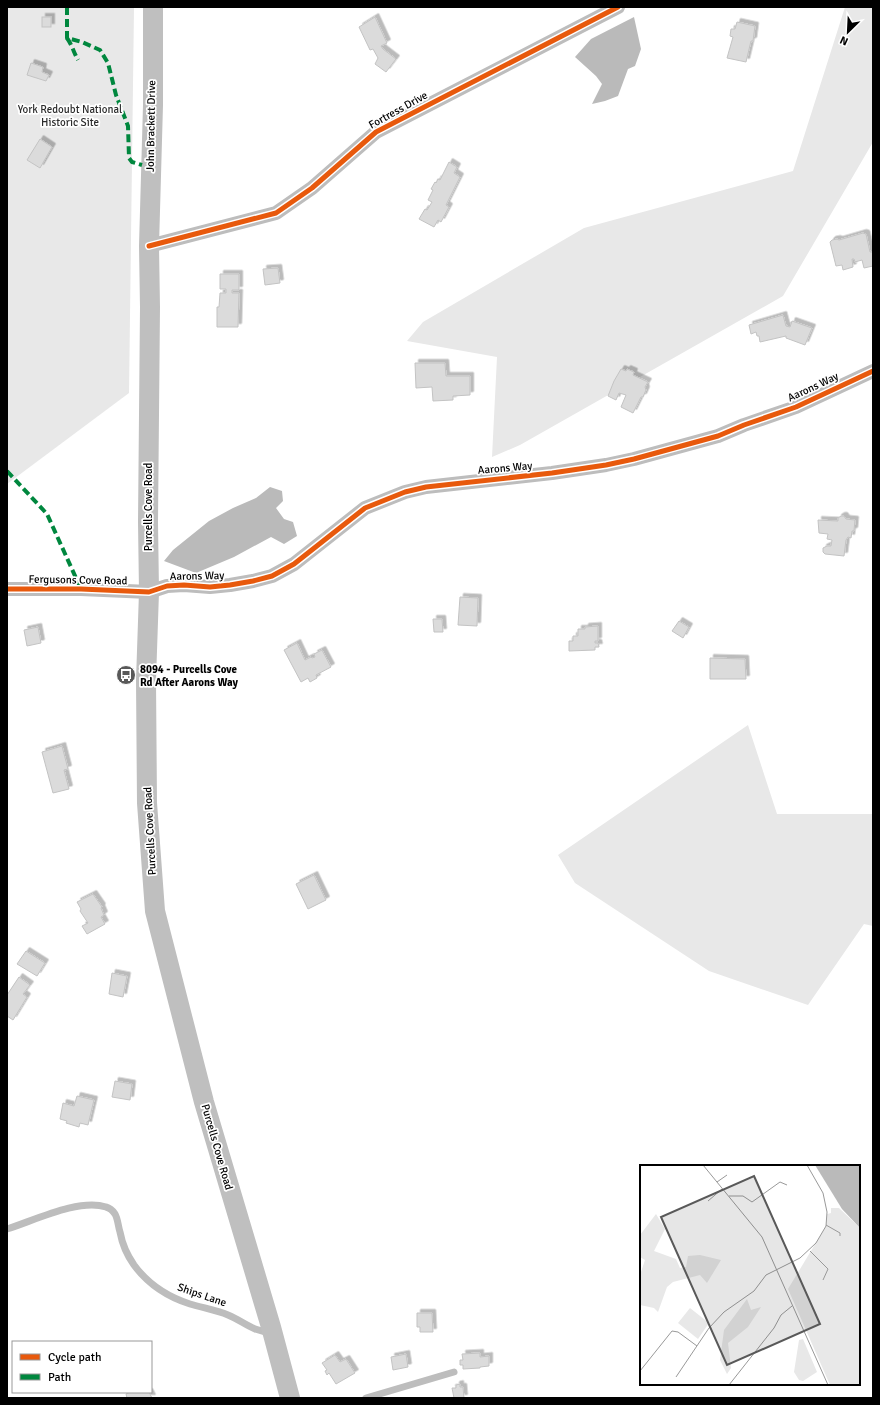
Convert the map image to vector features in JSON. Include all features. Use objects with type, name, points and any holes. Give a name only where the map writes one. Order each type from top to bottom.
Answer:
[{"type":"main road","name":"John Brackett Drive","points":[[149,246],[153,104],[153,7]]},
{"type":"main road","name":"Purcells Cove Road","points":[[149,246],[149,592],[146,680],[147,803],[155,911],[204,1102],[290,1398]]},
{"type":"street","name":"Fortress Drive","points":[[149,246],[276,213],[312,188],[376,132],[618,7]]},
{"type":"street","name":"Aarons Way","points":[[149,592],[167,586],[230,586],[272,576],[294,564],[365,508],[405,492],[426,487],[552,473],[606,465],[634,459],[718,436],[744,425],[796,407],[873,371]]},
{"type":"street","name":"Fergusons Cove Road","points":[[7,589],[81,588],[149,592]]},
{"type":"lane","name":"Ships Lane","points":[[7,1229],[78,1206],[106,1206],[115,1212],[124,1246],[132,1263],[138,1271],[154,1285],[180,1300],[226,1314],[253,1329],[272,1332]]},
{"type":"lane","points":[[366,1398],[454,1372]]},
{"type":"green space","name":"York Redoubt National Historic Site","points":[[7,7],[134,7],[129,393],[7,484]]},
{"type":"green space","points":[[845,7],[873,7],[873,142],[783,296],[520,445],[492,457],[497,357],[407,341],[423,322],[584,228],[793,171]]},
{"type":"green space","points":[[748,725],[777,814],[873,814],[873,926],[864,924],[808,1005],[709,971],[575,883],[558,855]]},
{"type":"shaded area","points":[[634,17],[641,49],[635,66],[628,69],[618,96],[592,104],[602,84],[596,76],[575,57],[591,39]]},
{"type":"shaded area","points":[[270,487],[282,491],[283,501],[276,508],[284,519],[293,522],[297,536],[284,544],[271,537],[234,557],[196,573],[164,561],[173,550],[209,521],[256,498]]},
{"type":"building","points":[[42,17],[51,17],[51,27],[42,27]]},
{"type":"building","points":[[375,17],[387,43],[381,46],[396,59],[386,72],[375,64],[378,58],[373,49],[370,50],[359,27]]},
{"type":"building","points":[[737,22],[755,26],[753,41],[751,41],[746,62],[727,58],[733,37],[730,36],[731,29],[735,29]]},
{"type":"building","points":[[31,63],[43,67],[42,72],[49,75],[46,81],[27,75]]},
{"type":"building","points":[[40,139],[52,147],[40,168],[27,160]]},
{"type":"building","points":[[449,162],[457,167],[454,173],[460,177],[446,205],[449,207],[441,222],[438,220],[434,227],[419,219],[425,209],[427,210],[432,202],[428,200],[433,190],[431,189],[438,179],[440,180]]},
{"type":"building","points":[[863,233],[866,234],[870,252],[873,252],[873,266],[864,268],[862,260],[855,262],[854,259],[852,259],[853,267],[843,270],[842,265],[836,266],[830,242],[832,240],[839,240]]},
{"type":"building","points":[[278,268],[280,283],[265,285],[263,269]]},
{"type":"building","points":[[220,274],[239,274],[239,290],[232,290],[232,293],[239,293],[238,327],[217,327],[217,307],[219,307],[220,293],[226,293],[226,289],[220,289]]},
{"type":"building","points":[[783,315],[786,326],[790,327],[792,321],[812,328],[805,345],[786,338],[786,336],[760,342],[759,336],[757,336],[756,332],[751,334],[749,325]]},
{"type":"building","points":[[415,363],[445,363],[446,376],[470,376],[470,395],[453,396],[453,400],[433,401],[432,387],[416,388]]},
{"type":"building","points":[[621,369],[626,371],[627,369],[634,372],[633,375],[648,382],[645,387],[646,390],[643,397],[641,397],[633,413],[621,407],[626,395],[619,393],[616,400],[608,396]]},
{"type":"building","points":[[844,516],[846,519],[855,520],[854,531],[852,531],[851,538],[848,537],[846,540],[844,556],[825,554],[823,552],[823,548],[831,546],[832,540],[827,539],[828,534],[819,533],[818,520],[838,521],[838,518]]},
{"type":"building","points":[[460,597],[478,598],[477,626],[458,625]]},
{"type":"building","points":[[433,619],[442,619],[443,632],[434,632]]},
{"type":"building","points":[[679,621],[689,627],[683,638],[672,631]]},
{"type":"building","points":[[598,626],[598,641],[595,641],[595,643],[598,643],[599,647],[595,647],[595,650],[569,651],[569,641],[573,641],[573,636],[578,636],[578,629]]},
{"type":"building","points":[[38,627],[41,643],[27,646],[24,630]]},
{"type":"building","points":[[297,643],[305,660],[315,657],[314,654],[322,650],[331,667],[316,675],[317,678],[310,682],[308,678],[301,682],[284,650]]},
{"type":"building","points":[[710,658],[745,659],[746,679],[710,679]]},
{"type":"building","points":[[62,746],[68,769],[64,770],[69,789],[53,793],[42,752]]},
{"type":"building","points":[[314,875],[326,900],[308,909],[296,884]]},
{"type":"building","points":[[93,894],[102,907],[101,908],[104,915],[101,917],[105,924],[87,934],[82,926],[88,923],[80,911],[81,909],[77,902]]},
{"type":"building","points":[[26,951],[45,963],[37,976],[17,964]]},
{"type":"building","points":[[112,973],[127,976],[123,997],[109,994]]},
{"type":"building","points":[[19,977],[30,985],[23,994],[27,997],[13,1020],[7,1016],[7,995]]},
{"type":"building","points":[[115,1081],[132,1084],[130,1100],[112,1097]]},
{"type":"building","points":[[77,1096],[94,1100],[88,1125],[80,1123],[79,1127],[66,1123],[67,1121],[60,1119],[63,1103],[74,1106]]},
{"type":"building","points":[[417,1313],[432,1313],[433,1332],[420,1332],[420,1327],[417,1327]]},
{"type":"building","points":[[480,1353],[480,1357],[489,1356],[489,1366],[463,1369],[463,1365],[460,1365],[460,1360],[463,1360],[462,1354]]},
{"type":"building","points":[[406,1354],[408,1367],[393,1370],[391,1357]]},
{"type":"building","points":[[335,1355],[340,1362],[346,1359],[355,1373],[336,1384],[329,1373],[327,1375],[325,1371],[327,1370],[322,1363]]},
{"type":"building","points":[[460,1384],[460,1387],[463,1387],[464,1398],[454,1398],[452,1388],[456,1388],[456,1385]]},
{"type":"building","points":[[150,1393],[152,1398],[127,1398],[126,1394]]},
{"type":"marked path","points":[[67,7],[67,38],[82,42],[100,50],[108,63],[116,95],[128,126],[129,158],[132,162],[142,165]]},
{"type":"marked path","points":[[67,38],[78,60]]},
{"type":"marked path","points":[[7,471],[47,514],[81,589]]},
{"type":"cycle path","points":[[149,246],[276,213],[312,188],[376,132],[618,7]]},
{"type":"cycle path","points":[[7,589],[81,589],[149,592],[167,586],[184,585],[210,587],[253,581],[272,576],[294,564],[365,508],[405,492],[426,487],[552,473],[606,465],[634,459],[718,436],[744,425],[796,407],[873,371]]},
{"type":"place","name":"8094 - Purcells Cove Rd After Aarons Way","points":[[126,675]]}]
